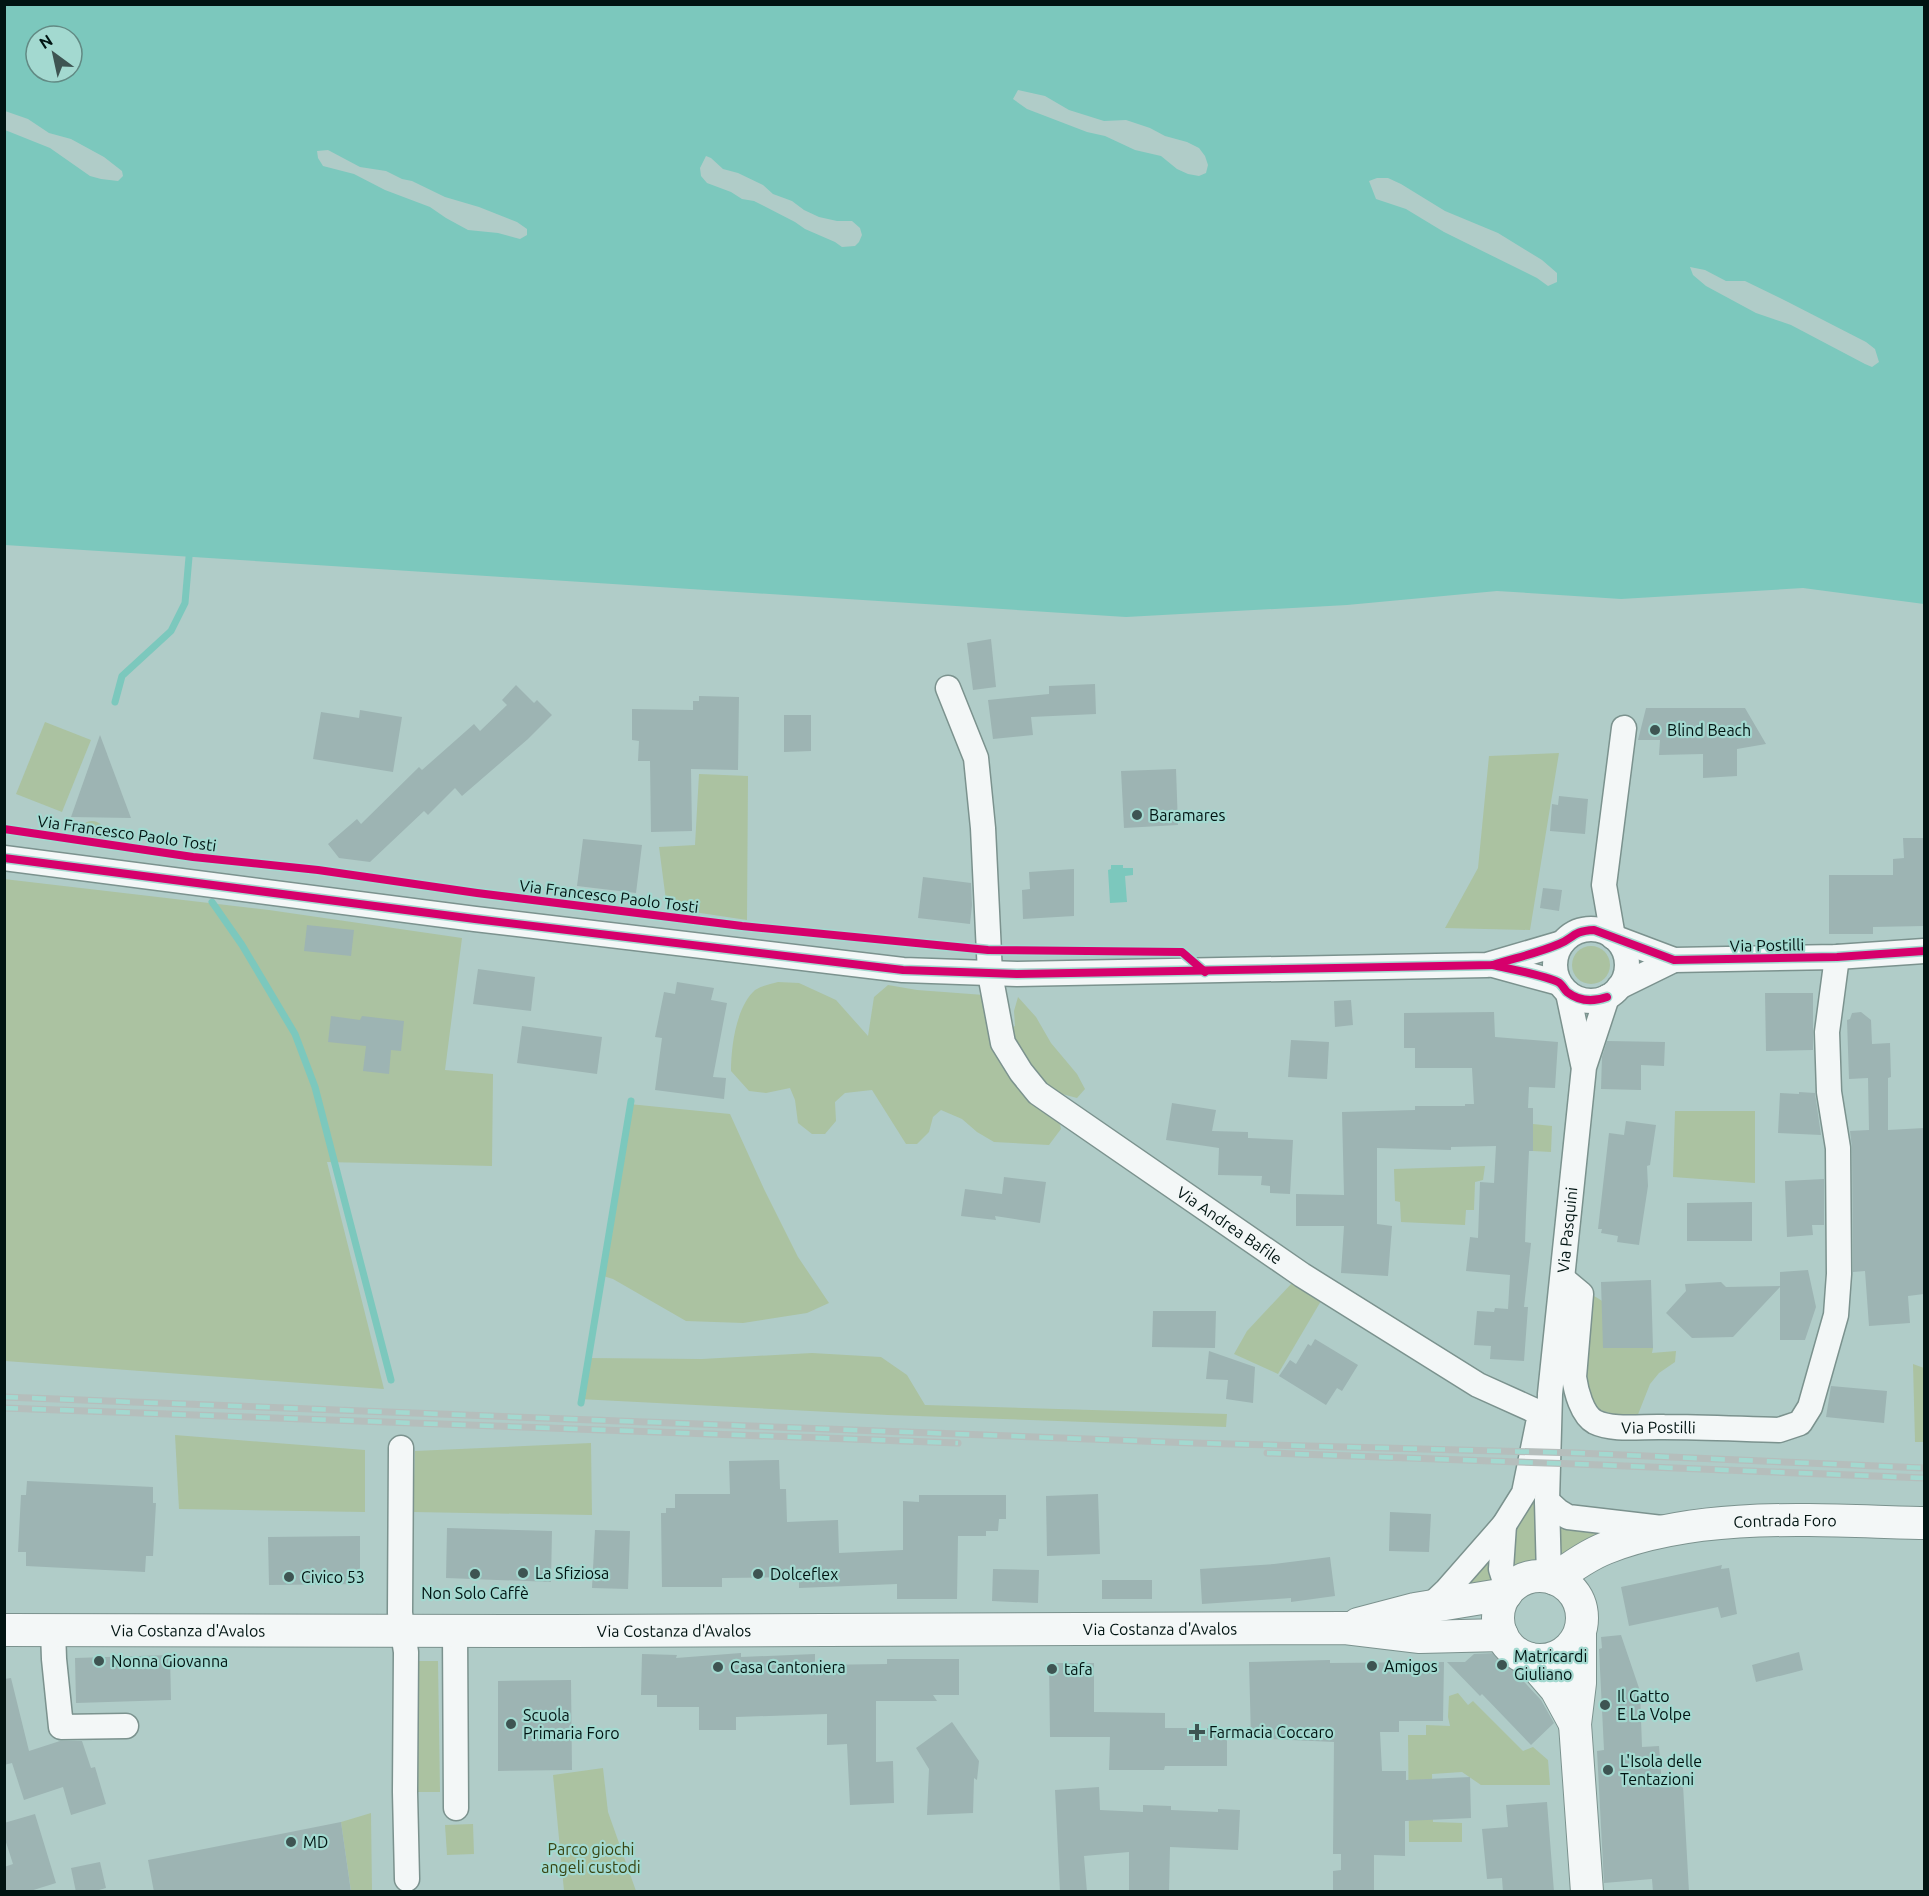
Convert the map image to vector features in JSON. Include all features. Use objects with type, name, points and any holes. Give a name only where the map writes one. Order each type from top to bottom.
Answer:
[{"type":"main road","name":"Contrada Foro","points":[[1552,1578],[1605,1548],[1658,1532],[1731,1522],[1924,1523]]},
{"type":"main road","points":[[1587,1892],[1575,1724],[1580,1683],[1580,1620],[1568,1587],[1552,1578],[1537,1576],[1526,1578],[1507,1592],[1498,1614],[1502,1635],[1510,1647],[1522,1656],[1542,1660],[1565,1652],[1574,1643],[1580,1620],[1585,1590],[1598,1573],[1658,1532]]},
{"type":"main road","name":"Via Costanza d'Avalos","points":[[1345,1628],[1429,1606],[1507,1592]]},
{"type":"main road","name":"Via Costanza d'Avalos","points":[[4,1630],[1345,1628],[1420,1637],[1502,1635]]},
{"type":"main road","points":[[1530,1659],[1556,1689],[1575,1724]]},
{"type":"street","points":[[948,688],[976,758],[983,828],[990,974]]},
{"type":"street","points":[[1613,937],[1604,885],[1624,728]]},
{"type":"street","points":[[4,858],[903,970],[990,974],[1205,972],[1493,964],[1568,939],[1584,930],[1594,930],[1613,937],[1621,945],[1626,966],[1624,977],[1613,992],[1598,1000],[1587,1001],[1564,988],[1493,964]]},
{"type":"street","points":[[1564,988],[1555,963],[1604,885]]},
{"type":"street","name":"Via Postilli","points":[[1613,937],[1674,960],[1837,957],[1924,951]]},
{"type":"street","name":"Via Postilli","points":[[1563,1279],[1581,1294],[1574,1377],[1576,1390],[1592,1420],[1603,1425],[1630,1427],[1779,1430],[1800,1422],[1810,1407],[1836,1315],[1839,1264],[1838,1148],[1829,1092],[1827,1032],[1837,957]]},
{"type":"street","name":"Via Postilli","points":[[1613,992],[1674,960]]},
{"type":"street","name":"Via Andrea Bafile","points":[[990,974],[1003,1043],[1038,1093],[1302,1275],[1478,1385],[1545,1404]]},
{"type":"street","name":"Via Pasquini","points":[[1564,988],[1584,1067]]},
{"type":"street","name":"Via Pasquini","points":[[1504,1525],[1524,1493],[1545,1404],[1563,1279],[1584,1067],[1613,992]]},
{"type":"street","name":"Via Pasquini","points":[[1545,1404],[1547,1501]]},
{"type":"street","points":[[401,1448],[400,1613],[406,1652],[407,1879]]},
{"type":"street","points":[[1547,1501],[1568,1517],[1658,1532]]},
{"type":"street","points":[[1547,1501],[1552,1578]]},
{"type":"street","points":[[1504,1525],[1502,1569],[1507,1592]]},
{"type":"street","points":[[1429,1606],[1447,1590],[1504,1525]]},
{"type":"street","points":[[53,1630],[61,1727],[126,1726]]},
{"type":"street","points":[[455,1631],[456,1808]]},
{"type":"green space","points":[[45,722],[91,740],[62,812],[16,794]]},
{"type":"green space","points":[[1559,753],[1530,930],[1445,928],[1478,868],[1489,756]]},
{"type":"green space","points":[[699,774],[748,776],[747,920],[667,908],[659,847],[695,845]]},
{"type":"green space","points":[[92,821],[101,825],[105,834],[101,843],[92,847],[83,843],[79,834],[83,825]]},
{"type":"green space","points":[[4,879],[269,910],[462,938],[445,1070],[493,1074],[492,1166],[327,1162],[384,1389],[5,1361]]},
{"type":"green space","points":[[1591,946],[1604,952],[1610,965],[1604,978],[1591,984],[1578,978],[1572,965],[1578,952]]},
{"type":"green space","points":[[778,982],[799,983],[836,1000],[868,1036],[874,997],[888,985],[917,990],[984,995],[993,1038],[1015,1026],[1014,1011],[1018,997],[1036,1017],[1051,1043],[1077,1074],[1085,1089],[1077,1098],[1062,1094],[1059,1119],[1061,1129],[1049,1145],[994,1142],[977,1132],[962,1119],[941,1110],[933,1117],[929,1132],[917,1144],[906,1144],[872,1090],[845,1093],[835,1102],[836,1121],[825,1134],[812,1134],[798,1123],[795,1100],[790,1088],[766,1093],[749,1091],[731,1071],[736,1028],[743,1006],[755,990]]},
{"type":"green space","points":[[629,1104],[730,1114],[798,1257],[829,1303],[807,1313],[743,1323],[686,1321],[613,1279],[600,1275]]},
{"type":"green space","points":[[1675,1111],[1755,1111],[1755,1183],[1673,1177]]},
{"type":"green space","points":[[1533,1124],[1552,1126],[1551,1152],[1533,1151]]},
{"type":"green space","points":[[1485,1166],[1483,1180],[1475,1182],[1474,1210],[1466,1210],[1465,1225],[1401,1222],[1400,1202],[1395,1201],[1394,1169]]},
{"type":"green space","points":[[1292,1283],[1321,1301],[1278,1374],[1234,1354],[1247,1331]]},
{"type":"green space","points":[[1582,1293],[1599,1299],[1619,1314],[1653,1348],[1652,1353],[1676,1351],[1675,1362],[1659,1373],[1650,1384],[1637,1417],[1603,1411],[1586,1400]]},
{"type":"green space","points":[[812,1353],[881,1357],[907,1375],[925,1405],[1227,1414],[1226,1427],[888,1415],[579,1399],[586,1358],[702,1359]]},
{"type":"green space","points":[[1913,1364],[1924,1368],[1924,1442],[1915,1442]]},
{"type":"green space","points":[[175,1435],[365,1450],[365,1512],[179,1509]]},
{"type":"green space","points":[[591,1443],[592,1515],[413,1512],[415,1451]]},
{"type":"green space","points":[[1530,1502],[1539,1505],[1541,1563],[1510,1576],[1509,1540]]},
{"type":"green space","points":[[1558,1524],[1623,1528],[1562,1558]]},
{"type":"green space","points":[[1494,1552],[1495,1582],[1458,1592],[1478,1573]]},
{"type":"green space","points":[[417,1661],[438,1661],[440,1792],[418,1792]]},
{"type":"green space","points":[[1458,1693],[1468,1705],[1473,1701],[1523,1751],[1533,1747],[1548,1760],[1550,1785],[1481,1785],[1462,1772],[1432,1774],[1433,1822],[1462,1823],[1462,1842],[1409,1842],[1408,1735],[1426,1735],[1426,1725],[1450,1726],[1449,1696]]},
{"type":"green space","name":"Parco giochi angeli custodi","points":[[603,1768],[608,1812],[636,1891],[564,1891],[553,1775]]},
{"type":"green space","points":[[371,1813],[372,1891],[351,1891],[341,1822]]},
{"type":"green space","points":[[473,1824],[474,1854],[447,1855],[445,1825]]},
{"type":"shaded area","points":[[4,5],[1924,5],[1924,604],[1803,588],[1621,599],[1497,591],[1347,605],[1126,617],[5,545]]},
{"type":"shaded area","points":[[1111,865],[1133,868],[1133,875],[1125,876],[1127,902],[1110,903],[1108,870],[1111,869]]},
{"type":"pier","points":[[1018,90],[1045,96],[1069,110],[1104,121],[1126,120],[1165,136],[1187,142],[1199,148],[1205,156],[1208,165],[1206,173],[1199,176],[1188,174],[1177,169],[1161,156],[1135,150],[1105,136],[1087,132],[1027,109],[1013,99]]},
{"type":"pier","points":[[5,111],[28,119],[49,133],[71,139],[104,157],[122,171],[123,176],[118,181],[90,176],[50,148],[5,130]]},
{"type":"pier","points":[[328,150],[360,167],[386,171],[445,197],[517,222],[527,229],[527,235],[520,239],[498,233],[468,230],[430,207],[385,190],[354,174],[323,166],[317,151]]},
{"type":"pier","points":[[706,156],[723,169],[738,173],[763,185],[773,194],[792,201],[819,217],[837,221],[852,221],[860,228],[862,235],[859,242],[855,246],[842,247],[754,201],[742,199],[707,183],[701,176],[700,168]]},
{"type":"pier","points":[[1388,178],[1445,211],[1498,233],[1542,260],[1557,273],[1557,282],[1548,286],[1537,278],[1444,232],[1406,209],[1376,199],[1369,181]]},
{"type":"pier","points":[[1690,267],[1705,270],[1726,281],[1745,281],[1788,302],[1866,342],[1875,349],[1879,362],[1872,367],[1791,325],[1756,313],[1706,286],[1693,275]]},
{"type":"building","points":[[991,639],[996,687],[973,690],[967,643]]},
{"type":"building","points":[[1095,684],[1096,714],[1031,717],[1033,735],[993,739],[988,700],[1049,694],[1049,686]]},
{"type":"building","points":[[516,685],[534,703],[537,700],[552,715],[528,739],[462,796],[455,788],[428,815],[424,811],[370,862],[339,858],[328,844],[357,819],[361,824],[419,767],[422,770],[474,724],[480,731],[507,705],[502,700]]},
{"type":"building","points":[[699,696],[739,697],[738,770],[691,769],[692,831],[651,832],[650,761],[638,761],[639,741],[632,740],[632,709],[693,710],[693,701],[699,701]]},
{"type":"building","points":[[1646,708],[1745,708],[1766,744],[1737,749],[1737,776],[1703,778],[1703,754],[1659,755],[1660,740],[1638,740]]},
{"type":"building","points":[[360,710],[402,717],[393,772],[313,759],[321,712],[359,718]]},
{"type":"building","points":[[784,715],[811,715],[811,751],[784,752]]},
{"type":"building","points":[[100,735],[131,818],[71,817]]},
{"type":"building","points":[[1176,769],[1178,825],[1124,828],[1121,771]]},
{"type":"building","points":[[1559,796],[1588,799],[1585,834],[1550,831],[1552,804],[1558,805]]},
{"type":"building","points":[[1903,838],[1924,838],[1924,926],[1873,927],[1873,934],[1829,934],[1829,875],[1893,875],[1893,859],[1904,858]]},
{"type":"building","points":[[583,839],[642,845],[636,893],[577,886]]},
{"type":"building","points":[[1074,869],[1074,916],[1023,919],[1022,890],[1030,889],[1029,872]]},
{"type":"building","points":[[923,877],[971,883],[970,924],[918,918]]},
{"type":"building","points":[[1543,888],[1562,890],[1559,911],[1540,908]]},
{"type":"building","points":[[307,925],[354,930],[351,956],[304,951]]},
{"type":"building","points":[[478,969],[535,977],[531,1011],[473,1004]]},
{"type":"building","points":[[677,982],[714,988],[711,1000],[727,1003],[713,1077],[726,1078],[724,1099],[655,1090],[662,1038],[655,1037],[664,992],[675,994]]},
{"type":"building","points":[[1765,993],[1813,993],[1813,1050],[1766,1051]]},
{"type":"building","points":[[1351,1000],[1353,1025],[1335,1027],[1334,1001]]},
{"type":"building","points":[[1494,1012],[1495,1037],[1558,1042],[1555,1088],[1529,1087],[1528,1108],[1533,1108],[1533,1151],[1529,1151],[1526,1215],[1525,1242],[1531,1243],[1524,1307],[1528,1307],[1524,1361],[1490,1359],[1491,1346],[1474,1345],[1477,1311],[1494,1312],[1495,1308],[1508,1309],[1510,1275],[1466,1271],[1470,1237],[1478,1238],[1480,1182],[1494,1183],[1496,1146],[1451,1147],[1451,1150],[1377,1148],[1377,1224],[1392,1226],[1388,1276],[1341,1273],[1344,1226],[1296,1226],[1296,1194],[1344,1195],[1342,1112],[1415,1110],[1415,1106],[1474,1104],[1472,1068],[1415,1068],[1415,1048],[1404,1048],[1404,1013]]},
{"type":"building","points":[[1861,1012],[1871,1020],[1872,1044],[1890,1043],[1888,1130],[1924,1128],[1924,1294],[1908,1296],[1910,1323],[1869,1326],[1865,1271],[1853,1272],[1850,1131],[1869,1130],[1868,1078],[1849,1079],[1847,1020],[1850,1019],[1852,1013]]},
{"type":"building","points":[[331,1016],[360,1020],[362,1016],[404,1021],[401,1051],[391,1050],[389,1074],[363,1071],[366,1046],[328,1042]]},
{"type":"building","points":[[522,1026],[602,1037],[597,1074],[517,1063]]},
{"type":"building","points":[[1291,1040],[1329,1042],[1327,1079],[1288,1077]]},
{"type":"building","points":[[1607,1041],[1665,1042],[1664,1066],[1641,1065],[1641,1090],[1601,1089],[1602,1057]]},
{"type":"building","points":[[1799,1092],[1815,1093],[1821,1135],[1778,1133],[1780,1093],[1799,1094]]},
{"type":"building","points":[[1172,1103],[1216,1110],[1212,1131],[1248,1132],[1248,1138],[1293,1140],[1290,1194],[1270,1193],[1270,1186],[1261,1185],[1262,1176],[1218,1175],[1219,1148],[1166,1140]]},
{"type":"building","points":[[1626,1121],[1656,1125],[1650,1165],[1647,1166],[1648,1186],[1639,1245],[1617,1242],[1618,1236],[1601,1233],[1602,1229],[1598,1229],[1609,1133],[1624,1135]]},
{"type":"building","points":[[1004,1177],[1046,1182],[1040,1223],[995,1216],[996,1220],[961,1216],[965,1189],[1002,1194]]},
{"type":"building","points":[[1824,1179],[1824,1225],[1812,1225],[1813,1235],[1787,1237],[1785,1181]]},
{"type":"building","points":[[1752,1202],[1752,1241],[1687,1241],[1687,1203]]},
{"type":"building","points":[[1808,1270],[1816,1307],[1805,1340],[1780,1340],[1780,1287],[1733,1337],[1692,1338],[1666,1313],[1686,1291],[1685,1284],[1721,1282],[1726,1287],[1780,1286],[1780,1272]]},
{"type":"building","points":[[1651,1280],[1653,1348],[1603,1348],[1601,1282]]},
{"type":"building","points":[[1153,1311],[1216,1311],[1215,1348],[1152,1347]]},
{"type":"building","points":[[1315,1339],[1358,1365],[1342,1391],[1337,1388],[1326,1405],[1279,1376],[1290,1360],[1296,1364],[1308,1344],[1311,1346]]},
{"type":"building","points":[[1209,1351],[1255,1367],[1253,1403],[1226,1399],[1228,1380],[1206,1379]]},
{"type":"building","points":[[1831,1386],[1887,1391],[1884,1423],[1826,1417]]},
{"type":"building","points":[[779,1460],[780,1489],[786,1489],[787,1522],[838,1520],[839,1553],[903,1550],[903,1501],[919,1502],[919,1495],[1006,1495],[1006,1519],[999,1519],[998,1531],[986,1531],[986,1536],[958,1536],[957,1599],[897,1599],[897,1584],[799,1588],[799,1577],[722,1578],[722,1587],[662,1587],[661,1513],[666,1513],[666,1508],[675,1508],[675,1494],[730,1494],[729,1461]]},
{"type":"building","points":[[27,1481],[153,1487],[153,1503],[156,1503],[153,1556],[146,1556],[145,1572],[26,1566],[26,1552],[18,1552],[21,1495],[26,1495]]},
{"type":"building","points":[[1098,1494],[1100,1554],[1047,1556],[1046,1496]]},
{"type":"building","points":[[1390,1512],[1431,1514],[1429,1552],[1389,1551]]},
{"type":"building","points":[[447,1528],[552,1531],[551,1582],[446,1578]]},
{"type":"building","points":[[595,1530],[630,1531],[628,1589],[592,1588]]},
{"type":"building","points":[[360,1536],[360,1584],[269,1585],[268,1537]]},
{"type":"building","points":[[1330,1557],[1335,1596],[1291,1602],[1291,1598],[1202,1604],[1200,1569],[1274,1564]]},
{"type":"building","points":[[1722,1565],[1721,1569],[1729,1568],[1737,1614],[1721,1618],[1718,1607],[1629,1626],[1621,1587]]},
{"type":"building","points":[[993,1569],[1039,1570],[1038,1603],[992,1601]]},
{"type":"building","points":[[1102,1580],[1152,1580],[1152,1599],[1102,1599]]},
{"type":"building","points":[[1621,1635],[1640,1691],[1642,1747],[1659,1746],[1662,1786],[1683,1785],[1689,1892],[1653,1892],[1652,1879],[1604,1883],[1597,1751],[1604,1750],[1599,1649],[1602,1648],[1601,1637]]},
{"type":"building","points":[[1799,1652],[1803,1670],[1756,1682],[1752,1665]]},
{"type":"building","points":[[741,1653],[741,1657],[815,1654],[815,1665],[887,1664],[887,1659],[959,1659],[959,1695],[933,1695],[937,1701],[876,1701],[876,1762],[893,1761],[894,1803],[850,1805],[847,1744],[827,1745],[827,1714],[736,1717],[736,1730],[699,1730],[699,1707],[657,1707],[657,1695],[641,1695],[642,1654],[677,1655],[676,1658]]},
{"type":"building","points":[[1497,1653],[1541,1700],[1554,1723],[1531,1745],[1482,1694],[1480,1696],[1447,1662],[1465,1662],[1474,1654]]},
{"type":"building","points":[[170,1655],[171,1700],[76,1703],[75,1658]]},
{"type":"building","points":[[1330,1660],[1330,1663],[1444,1662],[1443,1721],[1399,1721],[1399,1732],[1380,1732],[1382,1771],[1406,1771],[1406,1780],[1470,1777],[1471,1818],[1405,1821],[1405,1856],[1374,1855],[1374,1892],[1333,1892],[1333,1871],[1341,1870],[1341,1854],[1333,1854],[1334,1742],[1251,1738],[1249,1662]]},
{"type":"building","points":[[1049,1663],[1094,1663],[1094,1712],[1165,1713],[1165,1728],[1227,1728],[1227,1766],[1165,1766],[1164,1770],[1109,1770],[1110,1737],[1050,1737]]},
{"type":"building","points":[[11,1678],[29,1751],[60,1741],[82,1741],[91,1768],[95,1767],[106,1804],[71,1815],[63,1787],[24,1800],[12,1763],[4,1765],[4,1679]]},
{"type":"building","points":[[571,1680],[572,1770],[498,1771],[498,1681]]},
{"type":"building","points":[[952,1722],[979,1761],[977,1780],[974,1778],[973,1813],[927,1815],[929,1769],[916,1748]]},
{"type":"building","points":[[1099,1787],[1100,1810],[1143,1812],[1143,1805],[1171,1806],[1171,1810],[1218,1812],[1218,1809],[1240,1810],[1238,1850],[1170,1847],[1169,1892],[1129,1892],[1129,1852],[1084,1856],[1087,1892],[1060,1892],[1055,1790]]},
{"type":"building","points":[[1547,1802],[1554,1892],[1503,1892],[1502,1878],[1487,1879],[1482,1829],[1508,1827],[1506,1805]]},
{"type":"building","points":[[35,1814],[56,1883],[27,1892],[4,1892],[4,1867],[13,1864],[4,1836],[4,1823]]},
{"type":"building","name":"MD","points":[[341,1822],[351,1892],[154,1892],[148,1860]]},
{"type":"building","points":[[100,1862],[106,1888],[92,1892],[76,1892],[71,1868]]},
{"type":"waterway","points":[[115,702],[122,676],[171,631],[185,603],[189,557]]},
{"type":"waterway","points":[[212,902],[242,945],[295,1034],[315,1087],[391,1380]]},
{"type":"waterway","points":[[581,1403],[631,1101]]},
{"type":"railway","points":[[4,1397],[1193,1443],[1577,1453],[1924,1468]]},
{"type":"railway","points":[[4,1408],[958,1443]]},
{"type":"railway","points":[[1267,1453],[1924,1478]]},
{"type":"cycle path","name":"Via Francesco Paolo Tosti","points":[[4,829],[193,857],[318,870],[477,893],[742,926],[988,950],[1182,952],[1205,972]]},
{"type":"cycle path","points":[[4,858],[475,919],[903,970],[1017,974],[1493,965],[1535,953],[1564,942],[1581,932],[1594,930],[1674,960],[1837,957],[1924,951]]},
{"type":"cycle path","points":[[1493,965],[1552,979],[1567,992],[1582,999],[1597,1000],[1607,997]]},
{"type":"place","name":"Blind Beach","points":[[1655,730]]},
{"type":"place","name":"Baramares","points":[[1137,815]]},
{"type":"place","name":"La Sfiziosa","points":[[523,1573]]},
{"type":"place","name":"Non Solo Caffè","points":[[475,1574]]},
{"type":"place","name":"Dolceflex","points":[[758,1574]]},
{"type":"place","name":"Civico 53","points":[[289,1577]]},
{"type":"place","name":"Nonna Giovanna","points":[[99,1661]]},
{"type":"place","name":"Matricardi Giuliano","points":[[1502,1665]]},
{"type":"place","name":"Amigos","points":[[1372,1666]]},
{"type":"place","name":"Casa Cantoniera","points":[[718,1667]]},
{"type":"place","name":"tafa","points":[[1052,1669]]},
{"type":"place","name":"Il Gatto E La Volpe","points":[[1605,1705]]},
{"type":"place","name":"Scuola Primaria Foro","points":[[511,1724]]},
{"type":"place","name":"Farmacia Coccaro","points":[[1197,1732]]},
{"type":"place","name":"L'Isola delle Tentazioni","points":[[1608,1770]]},
{"type":"place","name":"MD","points":[[291,1842]]}]
